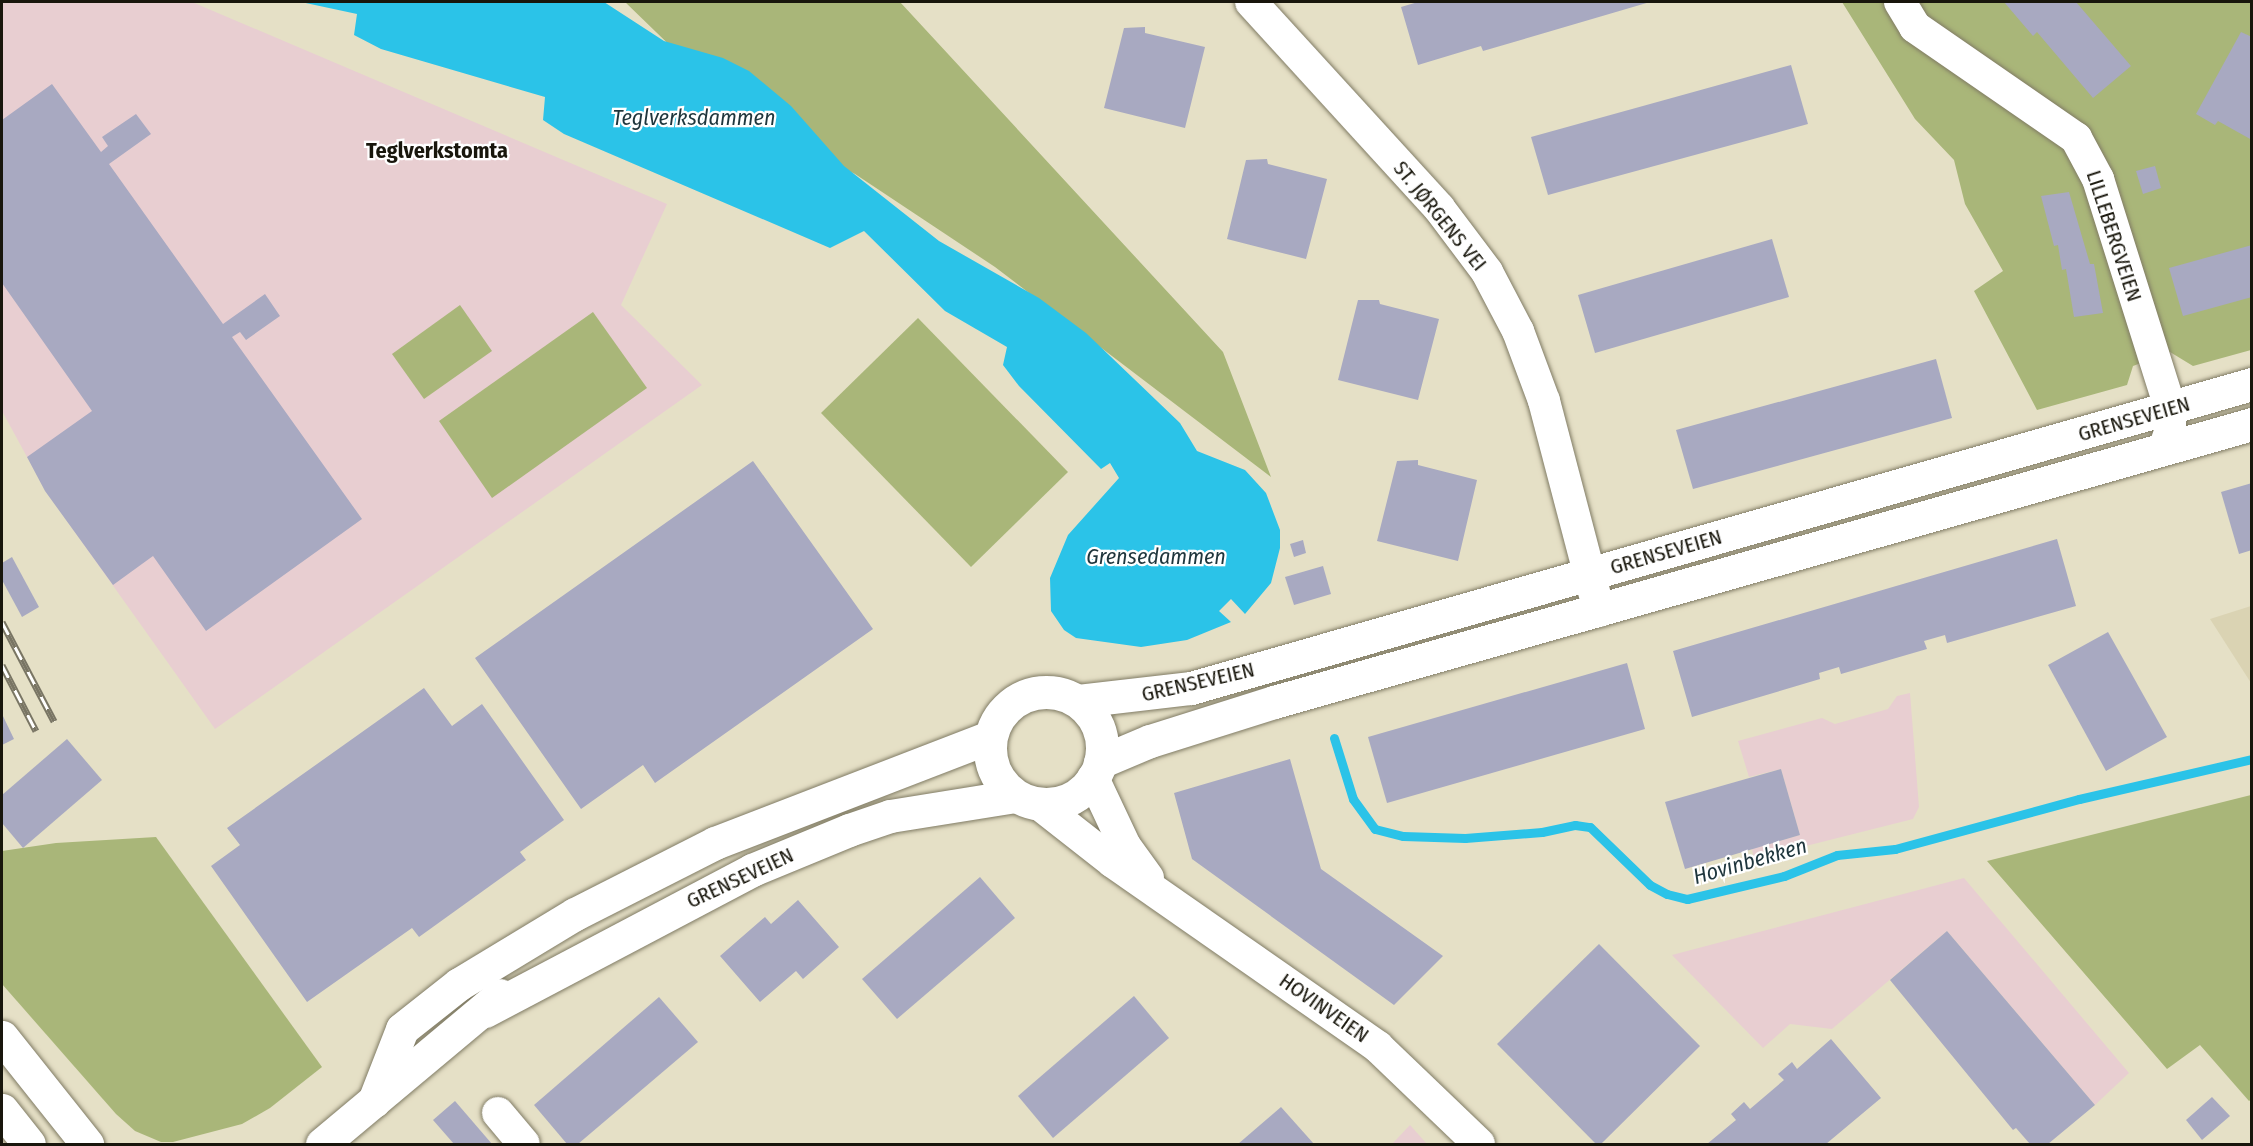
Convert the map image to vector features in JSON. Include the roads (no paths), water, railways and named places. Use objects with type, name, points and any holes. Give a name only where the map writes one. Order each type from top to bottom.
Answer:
[{"type":"main road","name":"GRENSEVEIEN","points":[[1078,701],[1191,688],[2252,384]]},
{"type":"main road","name":"GRENSEVEIEN","points":[[1097,770],[1203,723],[2252,424]]},
{"type":"main road","points":[[1052,692],[1078,701],[1099,728],[1097,770],[1070,799],[1027,800],[995,772],[990,737],[999,716],[1022,696],[1052,692]]},
{"type":"main road","name":"GRENSEVEIEN","points":[[374,1101],[402,1029],[459,984],[575,914],[715,843],[990,737]]},
{"type":"main road","name":"GRENSEVEIEN","points":[[484,1011],[752,870],[849,830],[890,816],[1027,800]]},
{"type":"main road","name":"GRENSEVEIEN","points":[[322,1144],[484,1011],[575,914]]},
{"type":"main road","points":[[2,1037],[87,1144]]},
{"type":"main road","points":[[2,1110],[29,1144]]},
{"type":"street","name":"ST. JØRGENS VEI","points":[[1251,2],[1439,208],[1487,272],[1518,331],[1538,384],[1599,610]]},
{"type":"street","name":"LILLEBERGVEIEN","points":[[1900,2],[1915,27],[2076,138],[2098,179],[2170,408],[2170,432],[2164,449]]},
{"type":"street","name":"HOVINVEIEN","points":[[1097,770],[1125,846],[1155,889]]},
{"type":"street","name":"HOVINVEIEN","points":[[1027,800],[1378,1047],[1479,1144]]},
{"type":"street","points":[[498,1113],[524,1144]]},
{"type":"water","points":[[301,2],[604,2],[664,41],[723,58],[749,71],[791,106],[844,166],[939,241],[1039,298],[1086,333],[1180,423],[1197,451],[1245,470],[1266,493],[1280,530],[1280,548],[1271,583],[1245,614],[1231,599],[1219,611],[1231,622],[1187,640],[1141,647],[1076,638],[1064,630],[1051,611],[1050,578],[1068,535],[1119,478],[1110,463],[1101,469],[1019,386],[1003,365],[1007,347],[945,311],[864,231],[830,248],[564,134],[543,120],[545,97],[381,49],[354,35],[357,14]]},
{"type":"waterway","name":"Hovinbekken","points":[[1334,738],[1353,799],[1375,829],[1403,836],[1465,838],[1542,832],[1575,825],[1590,827],[1650,885],[1667,894],[1687,899],[1784,876],[1837,855],[1895,849],[2079,799],[2252,759]]},
{"type":"railway","points":[[2,622],[54,721]]},
{"type":"railway","points":[[2,665],[36,731]]},
{"type":"district","name":"Teglverkstomta","points":[[437,151]]},
{"type":"water label","name":"Teglverksdammen","points":[[694,118]]},
{"type":"water label","name":"Grensedammen","points":[[1156,557]]}]
